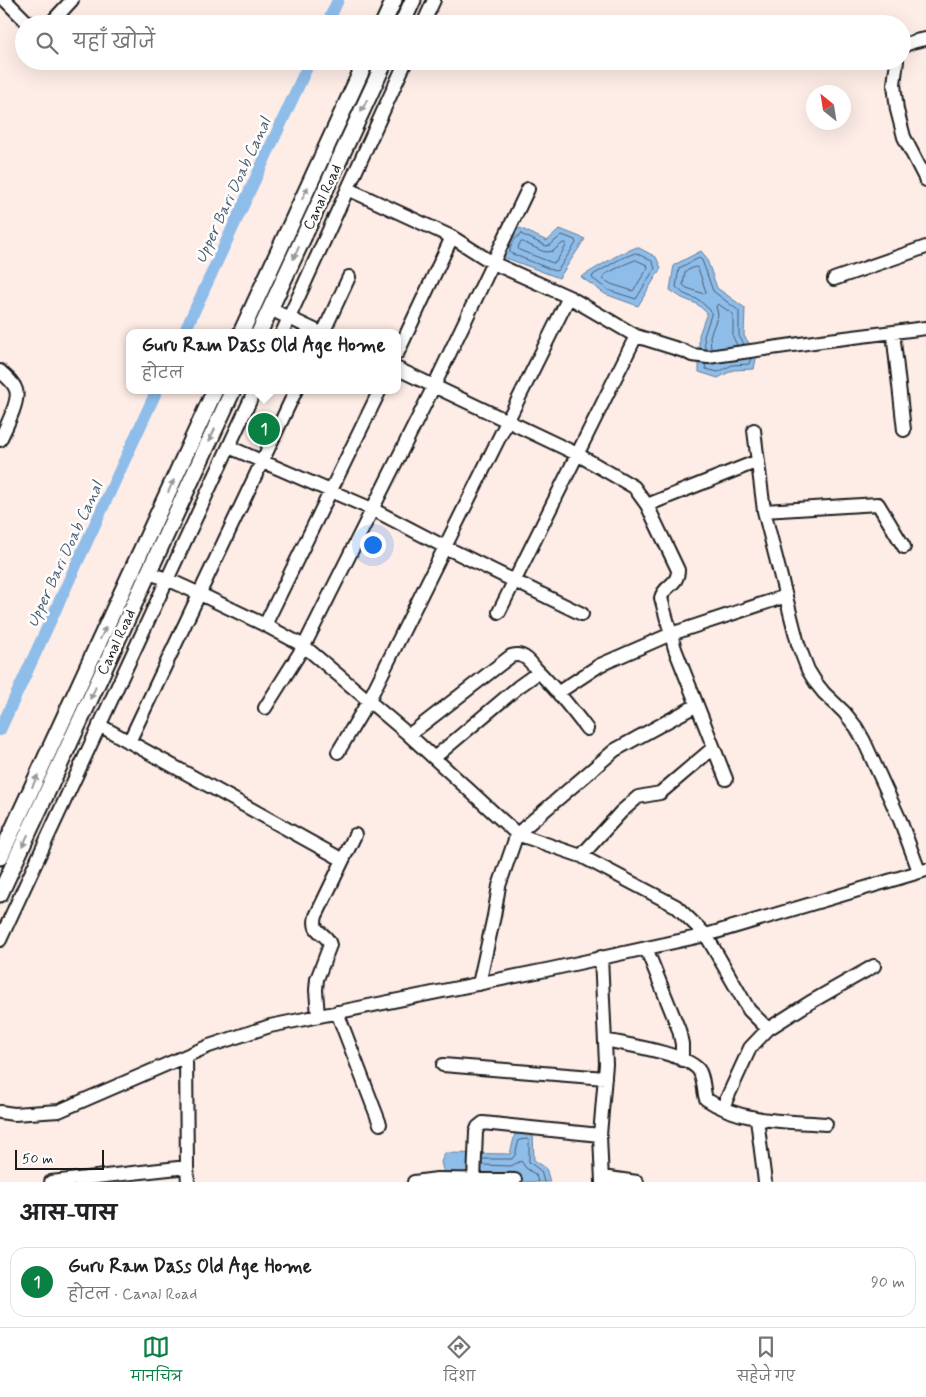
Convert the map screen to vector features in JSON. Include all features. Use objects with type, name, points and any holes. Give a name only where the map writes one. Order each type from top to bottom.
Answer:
[{"type":"main road","points":[[387,15],[394,0]]},
{"type":"main road","points":[[406,15],[413,0]]},
{"type":"main road","name":"Canal Road","points":[[243,329],[362,70]]},
{"type":"main road","name":"Canal Road","points":[[261,329],[381,70]]},
{"type":"main road","name":"Canal Road","points":[[0,857],[213,394]]},
{"type":"main road","name":"Canal Road","points":[[0,894],[231,394]]},
{"type":"street","points":[[5,0],[21,15]]},
{"type":"street","points":[[59,15],[72,0]]},
{"type":"street","points":[[427,15],[434,0]]},
{"type":"street","points":[[911,43],[926,39]]},
{"type":"street","points":[[284,329],[402,70]]},
{"type":"street","points":[[896,70],[894,84],[897,110],[904,137],[926,180]]},
{"type":"street","points":[[348,189],[452,237],[493,263],[568,297],[636,336],[692,355],[708,356],[926,328]]},
{"type":"street","points":[[264,708],[304,646],[434,386],[528,189]]},
{"type":"street","points":[[401,346],[452,237]]},
{"type":"street","points":[[834,279],[926,247]]},
{"type":"street","points":[[324,329],[349,277]]},
{"type":"street","points":[[338,752],[368,702],[568,297]]},
{"type":"street","points":[[270,309],[313,329]]},
{"type":"street","points":[[894,332],[904,430]]},
{"type":"street","points":[[499,612],[636,336]]},
{"type":"street","points":[[401,370],[577,454],[634,487],[647,505],[678,570],[674,584],[662,594],[661,598],[675,649],[726,779]]},
{"type":"street","points":[[0,371],[15,387],[17,396],[11,416],[0,440]]},
{"type":"street","points":[[0,940],[253,394]]},
{"type":"street","points":[[129,742],[294,394]]},
{"type":"street","points":[[265,625],[378,394]]},
{"type":"street","points":[[0,1112],[14,1114],[59,1111],[209,1046],[270,1026],[479,984],[706,935],[922,871],[864,741],[856,727],[844,712],[824,693],[808,670],[798,644],[764,511],[754,430]]},
{"type":"street","points":[[229,446],[372,509],[582,614]]},
{"type":"street","points":[[647,505],[758,461]]},
{"type":"street","points":[[764,511],[878,504],[904,547]]},
{"type":"street","points":[[148,573],[167,579],[200,594],[304,646],[409,735],[517,834],[581,856],[676,906],[706,935],[749,1010],[768,1030]]},
{"type":"street","points":[[558,692],[600,665],[671,634],[786,596]]},
{"type":"street","points":[[409,735],[516,654],[526,658],[540,672],[587,728]]},
{"type":"street","points":[[434,758],[540,672]]},
{"type":"street","points":[[479,984],[499,886],[517,834],[615,750],[697,705]]},
{"type":"street","points":[[99,726],[343,860]]},
{"type":"street","points":[[581,856],[621,812],[638,797],[660,793],[713,748]]},
{"type":"street","points":[[318,1016],[317,979],[330,945],[327,938],[318,931],[314,922],[355,835]]},
{"type":"street","points":[[646,948],[679,1030],[682,1044],[682,1060]]},
{"type":"street","points":[[601,958],[606,1064],[600,1135],[602,1179],[637,1182]]},
{"type":"street","points":[[723,1107],[750,1048],[768,1030],[809,1003],[874,966]]},
{"type":"street","points":[[337,1012],[380,1124]]},
{"type":"street","points":[[605,1040],[669,1054],[682,1060],[698,1069],[706,1098],[736,1113],[757,1119],[826,1124]]},
{"type":"street","points":[[186,1056],[188,1182]]},
{"type":"street","points":[[443,1065],[604,1078]]},
{"type":"street","points":[[757,1119],[765,1182]]},
{"type":"street","points":[[474,1180],[476,1132],[478,1126],[483,1123],[600,1135]]},
{"type":"street","points":[[51,1182],[187,1167]]},
{"type":"street","points":[[414,1182],[437,1179],[515,1180]]},
{"type":"water","points":[[520,228],[547,241],[560,229],[585,239],[559,278],[501,256],[512,234]]},
{"type":"water","points":[[637,247],[656,257],[661,268],[638,306],[605,294],[581,277],[618,255]]},
{"type":"water","points":[[701,251],[706,257],[717,288],[745,308],[744,336],[757,354],[754,369],[733,370],[718,378],[699,372],[699,335],[707,313],[697,304],[682,298],[670,290],[674,265]]},
{"type":"water","points":[[533,1133],[534,1160],[546,1168],[550,1182],[446,1182],[441,1162],[445,1153],[510,1154],[515,1134]]},
{"type":"waterway","name":"Upper Bari Doab Canal","points":[[331,15],[338,0]]},
{"type":"waterway","name":"Upper Bari Doab Canal","points":[[186,329],[306,70]]},
{"type":"waterway","name":"Upper Bari Doab Canal","points":[[0,730],[155,394]]},
{"type":"place","name":"Guru Ram Dass Old Age Home","points":[[264,429]]}]
